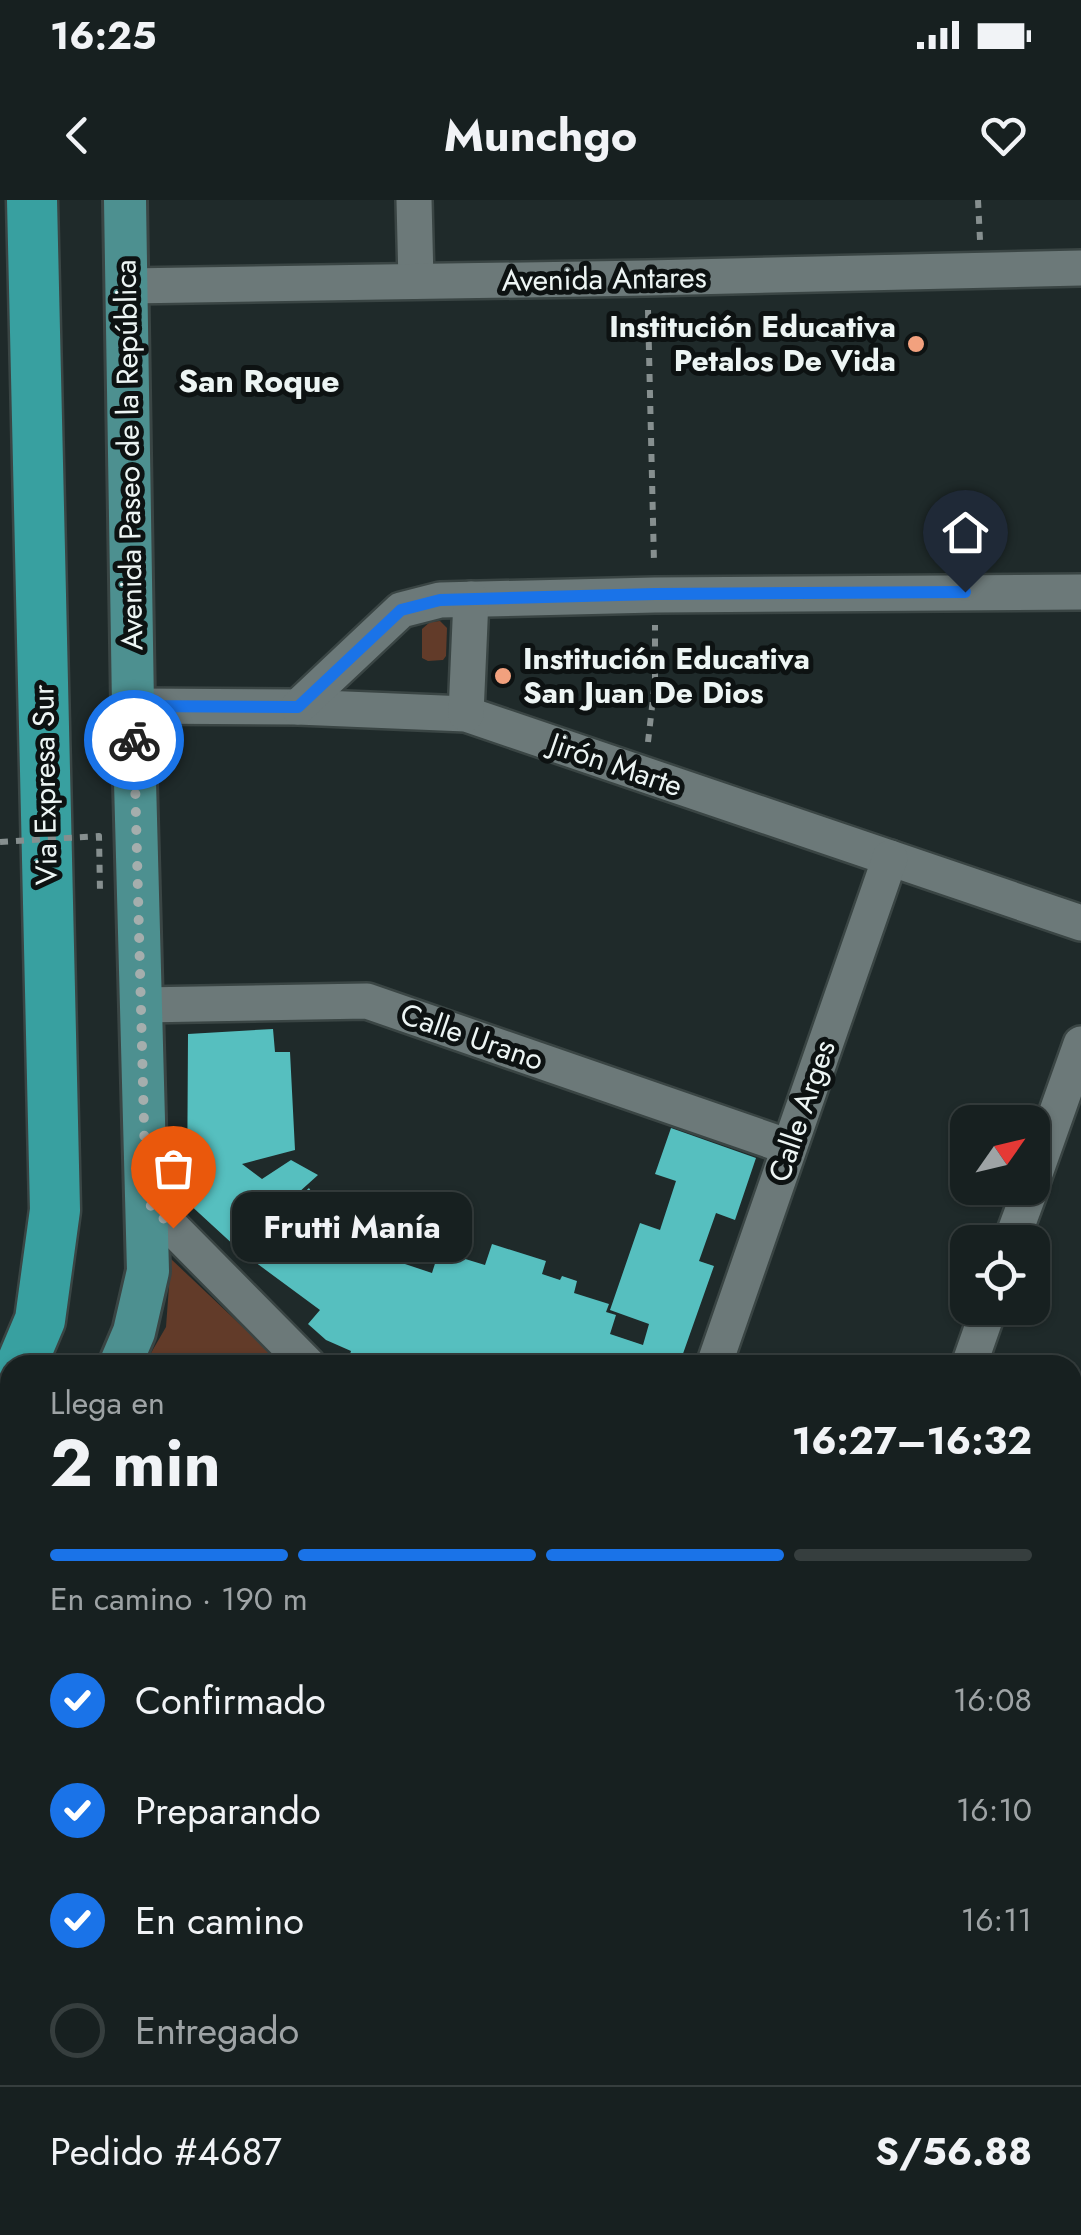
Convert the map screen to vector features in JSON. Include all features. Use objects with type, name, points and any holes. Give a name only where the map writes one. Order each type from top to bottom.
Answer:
[{"type":"highway","name":"Via Expresa Sur","points":[[25,1355],[40,1320],[55,1210],[32,200]]},
{"type":"main road","name":"Avenida Paseo de la República","points":[[124,1355],[134,1332],[148,1271],[125,200]]},
{"type":"street","points":[[414,200],[416,282]]},
{"type":"street","name":"Avenida Antares","points":[[127,286],[1081,268]]},
{"type":"street","points":[[298,707],[401,610],[440,600],[655,594],[1081,592]]},
{"type":"street","points":[[466,714],[471,599]]},
{"type":"street","name":"Jirón Marte","points":[[133,706],[466,714],[1081,923]]},
{"type":"street","name":"Calle Arges","points":[[717,1355],[890,858]]},
{"type":"street","name":"Calle Urano","points":[[142,1005],[367,1001],[789,1146]]},
{"type":"street","points":[[1050,1133],[1081,1044]]},
{"type":"street","points":[[146,1201],[298,1355]]},
{"type":"street","points":[[972,1355],[983,1325]]},
{"type":"path","points":[[637,772],[647,746],[655,681],[647,278]]},
{"type":"path","points":[[0,842],[100,836],[100,890]]},
{"type":"shaded area","points":[[440,621],[447,628],[446,656],[443,660],[428,661],[422,658],[422,629],[430,622]]},
{"type":"shaded area","points":[[171,1259],[272,1355],[150,1355],[166,1327]]},
{"type":"building","points":[[273,1029],[275,1052],[290,1052],[295,1150],[242,1164],[262,1179],[291,1160],[318,1175],[237,1248],[187,1202],[188,1034]]},
{"type":"building","points":[[671,1128],[756,1158],[735,1220],[716,1213],[699,1261],[714,1266],[683,1355],[350,1355],[351,1351],[326,1340],[308,1324],[320,1310],[240,1251],[309,1188],[328,1220],[336,1214],[355,1239],[383,1251],[381,1256],[432,1273],[439,1251],[485,1265],[492,1244],[546,1261],[542,1274],[577,1281],[574,1293],[609,1304],[606,1312],[616,1315],[610,1334],[643,1345],[649,1324],[610,1310],[640,1223],[660,1230],[676,1181],[655,1174]]},
{"type":"way so far","points":[[134,740],[146,1201],[173,1228]]},
{"type":"place","name":"Institución Educativa Petalos De Vida","points":[[916,344]]},
{"type":"place","name":"Institución Educativa San Juan De Dios","points":[[503,676]]},
{"type":"place","name":"Frutti Manía","points":[[173,1228]]},
{"type":"district","name":"San Roque","points":[[259,381]]},
{"type":"route","points":[[134,740],[133,706],[298,707],[401,610],[417,604],[440,600],[655,594],[965,592]]}]
